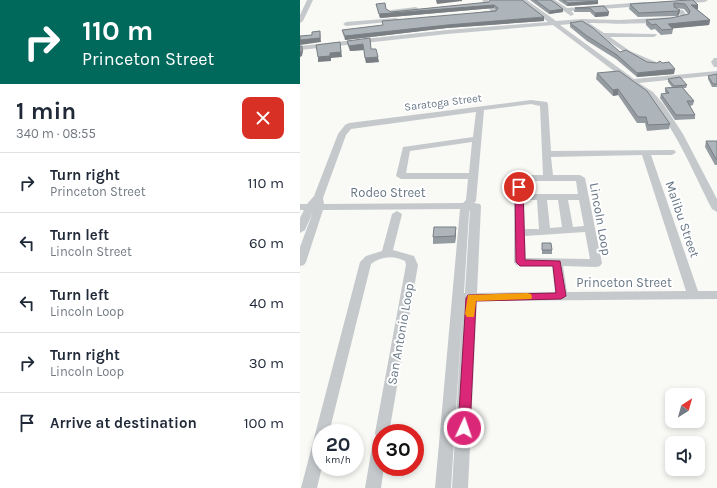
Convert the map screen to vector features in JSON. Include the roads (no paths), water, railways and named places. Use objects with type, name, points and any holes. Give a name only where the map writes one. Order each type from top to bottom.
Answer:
[{"type":"street","points":[[523,0],[650,94],[671,119],[717,209]]},
{"type":"street","points":[[551,0],[628,52],[653,64]]},
{"type":"street","points":[[675,2],[704,0]]},
{"type":"street","points":[[300,3],[310,1]]},
{"type":"street","points":[[301,17],[310,1]]},
{"type":"street","points":[[484,2],[498,15],[504,27]]},
{"type":"street","points":[[566,10],[652,4]]},
{"type":"street","points":[[532,6],[558,5]]},
{"type":"street","points":[[391,12],[420,9]]},
{"type":"street","points":[[300,48],[491,26],[504,27],[582,21],[619,22],[677,19],[685,17],[681,11],[676,10]]},
{"type":"street","points":[[487,12],[494,12]]},
{"type":"street","points":[[346,24],[404,20]]},
{"type":"street","points":[[603,35],[654,35]]},
{"type":"street","points":[[717,60],[715,62],[717,65]]},
{"type":"street","points":[[632,81],[717,73]]},
{"type":"street","name":"Saratoga Street","points":[[310,208],[342,134],[348,127],[359,124],[531,102],[541,102],[544,104],[547,154]]},
{"type":"street","points":[[460,488],[465,298],[470,208],[480,109]]},
{"type":"street","points":[[473,176],[401,176],[406,150],[478,139]]},
{"type":"street","name":"Malibu Street","points":[[645,152],[693,295]]},
{"type":"street","points":[[548,177],[547,154],[671,152]]},
{"type":"street","name":"Lincoln Loop","points":[[519,178],[580,178],[583,197],[596,264],[520,262],[519,178]]},
{"type":"street","points":[[519,197],[583,197]]},
{"type":"street","points":[[542,197],[545,231]]},
{"type":"street","points":[[563,197],[568,230]]},
{"type":"street","points":[[300,230],[310,208]]},
{"type":"street","points":[[300,262],[310,208]]},
{"type":"street","name":"Rodeo Street","points":[[310,208],[470,208]]},
{"type":"street","name":"Rodeo Street","points":[[310,208],[397,214],[470,208]]},
{"type":"street","points":[[387,254],[397,214]]},
{"type":"street","points":[[520,233],[589,229]]},
{"type":"street","name":"San Antonio Loop","points":[[324,424],[366,262],[370,257],[387,254],[406,256],[410,259],[412,265],[384,424]]},
{"type":"street","points":[[557,263],[561,296]]},
{"type":"street","name":"Princeton Street","points":[[465,298],[717,295]]},
{"type":"street","points":[[443,488],[465,298]]},
{"type":"street","points":[[309,488],[312,476]]},
{"type":"street","points":[[373,488],[375,476]]}]
